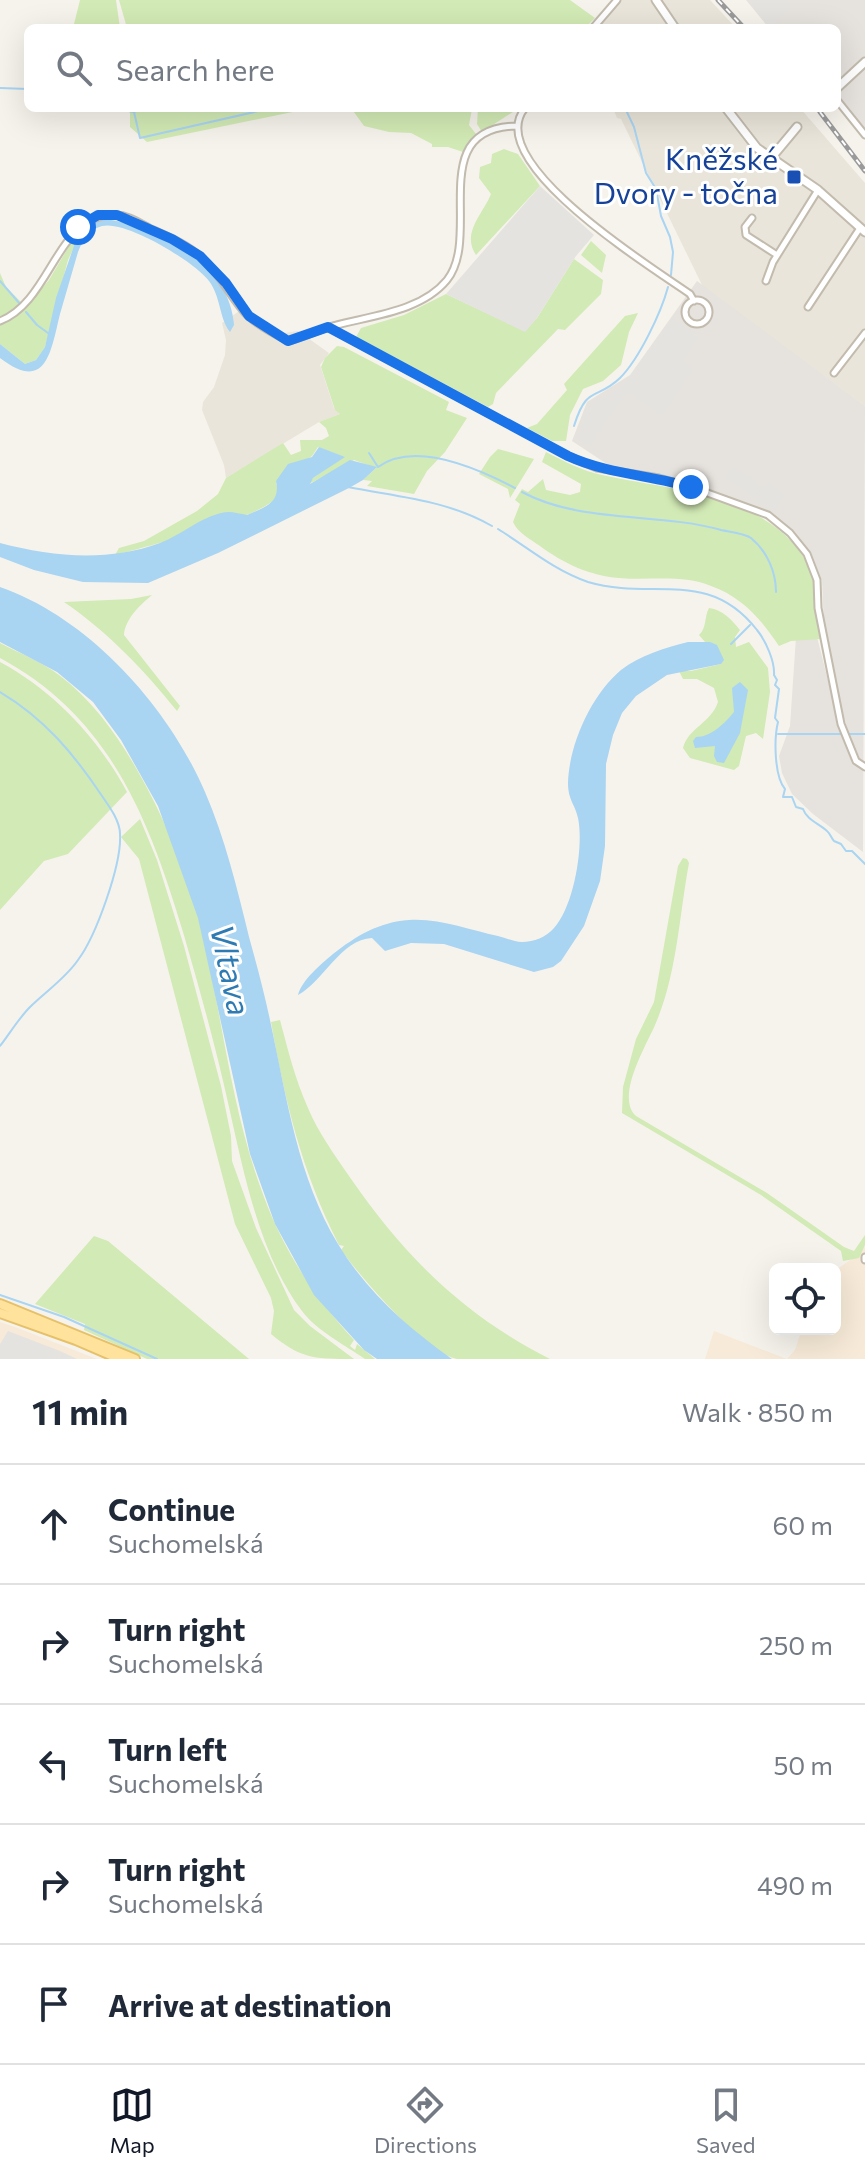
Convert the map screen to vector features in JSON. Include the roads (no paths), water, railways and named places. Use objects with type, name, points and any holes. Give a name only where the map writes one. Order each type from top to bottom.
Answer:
[{"type":"main road","points":[[0,1304],[135,1359]]},
{"type":"main road","points":[[0,1313],[120,1359]]},
{"type":"street","points":[[596,24],[617,0]]},
{"type":"street","points":[[656,0],[672,24]]},
{"type":"street","points":[[841,84],[865,62]]},
{"type":"street","points":[[841,105],[865,135]]},
{"type":"street","points":[[523,112],[516,126],[519,139],[529,158],[558,195],[590,223],[690,294],[694,301]]},
{"type":"street","points":[[729,112],[757,148],[818,190],[863,229],[808,307]]},
{"type":"street","points":[[0,321],[19,310],[31,298],[78,227],[98,215],[117,215],[172,239],[200,256],[226,283],[249,316],[288,341],[328,327],[386,313],[420,300],[436,291],[447,279],[456,265],[460,188],[467,151],[482,135],[504,126],[516,126]]},
{"type":"street","points":[[772,157],[797,127]]},
{"type":"street","points":[[766,281],[777,255],[818,190]]},
{"type":"street","points":[[752,218],[745,227],[746,235],[777,255]]},
{"type":"street","points":[[694,301],[702,301],[709,310],[708,318],[702,323],[694,323],[686,315],[687,308],[694,301]]},
{"type":"street","points":[[328,327],[582,463],[659,478],[768,515],[790,533],[807,554],[817,580],[818,608],[829,678],[844,733],[856,761],[865,767]]},
{"type":"street","points":[[834,373],[865,333]]},
{"type":"water","points":[[101,219],[150,232],[198,260],[211,272],[228,299],[234,325],[230,332],[213,287],[201,273],[143,236],[127,229],[102,226],[87,236],[78,252],[44,363],[28,371],[0,358],[0,344],[25,364],[36,360],[45,347],[56,298],[77,237],[83,228]]},
{"type":"water","points":[[319,447],[345,457],[313,478],[310,484],[350,460],[377,467],[349,488],[218,553],[148,583],[83,582],[34,570],[0,557],[0,543],[60,554],[121,553],[160,543],[219,514],[247,515],[274,499],[276,481],[288,464],[312,457]]},
{"type":"water","name":"Vltava","points":[[0,587],[33,601],[94,643],[147,698],[189,760],[212,809],[230,863],[303,1165],[324,1219],[349,1261],[375,1293],[419,1334],[452,1359],[377,1359],[364,1350],[314,1295],[275,1224],[250,1154],[198,918],[158,806],[121,740],[93,702],[57,672],[0,642]]},
{"type":"water","points":[[688,642],[717,645],[724,660],[721,664],[667,675],[636,696],[622,713],[606,764],[605,846],[600,881],[584,926],[561,961],[553,967],[534,972],[444,944],[411,943],[385,951],[372,938],[351,946],[298,995],[308,978],[333,954],[359,936],[388,924],[409,920],[432,921],[522,942],[540,938],[551,931],[567,905],[576,875],[580,830],[569,794],[569,768],[577,737],[591,707],[610,680],[628,665],[644,656]]},
{"type":"water","points":[[740,682],[748,690],[740,733],[724,763],[717,762],[715,746],[695,748],[693,741],[717,729],[734,712],[732,688]]},
{"type":"waterway","points":[[0,88],[24,89]]},
{"type":"waterway","points":[[134,112],[140,138],[254,112]]},
{"type":"waterway","points":[[627,112],[646,173],[656,189],[661,216],[670,237],[673,252],[671,275]]},
{"type":"waterway","points":[[0,281],[20,304]]},
{"type":"waterway","points":[[574,426],[588,398],[612,385],[635,359],[655,322],[668,287]]},
{"type":"waterway","points":[[26,312],[48,333]]},
{"type":"waterway","points":[[369,453],[378,467],[393,459],[428,457],[466,466],[515,488]]},
{"type":"waterway","points":[[348,487],[440,505],[492,526]]},
{"type":"waterway","points":[[522,492],[569,509],[671,521],[745,535],[757,543],[766,556],[776,592]]},
{"type":"waterway","points":[[498,529],[553,565],[588,582],[612,587],[699,592],[719,599],[738,611],[764,640],[777,680],[776,757],[785,789],[783,797],[792,797],[796,807],[803,809],[834,841],[846,851],[852,851],[865,864]]},
{"type":"waterway","points":[[731,644],[750,625]]},
{"type":"waterway","points":[[0,692],[31,713],[69,751],[111,809],[120,834],[112,881],[85,949],[67,973],[26,1011],[0,1046]]},
{"type":"waterway","points":[[778,734],[865,734]]},
{"type":"waterway","points":[[0,1295],[64,1317],[157,1359]]},
{"type":"railway","points":[[718,0],[740,24]]},
{"type":"railway","points":[[820,112],[865,171]]},
{"type":"place","name":"Kněžské Dvory - točna","points":[[794,177]]}]
